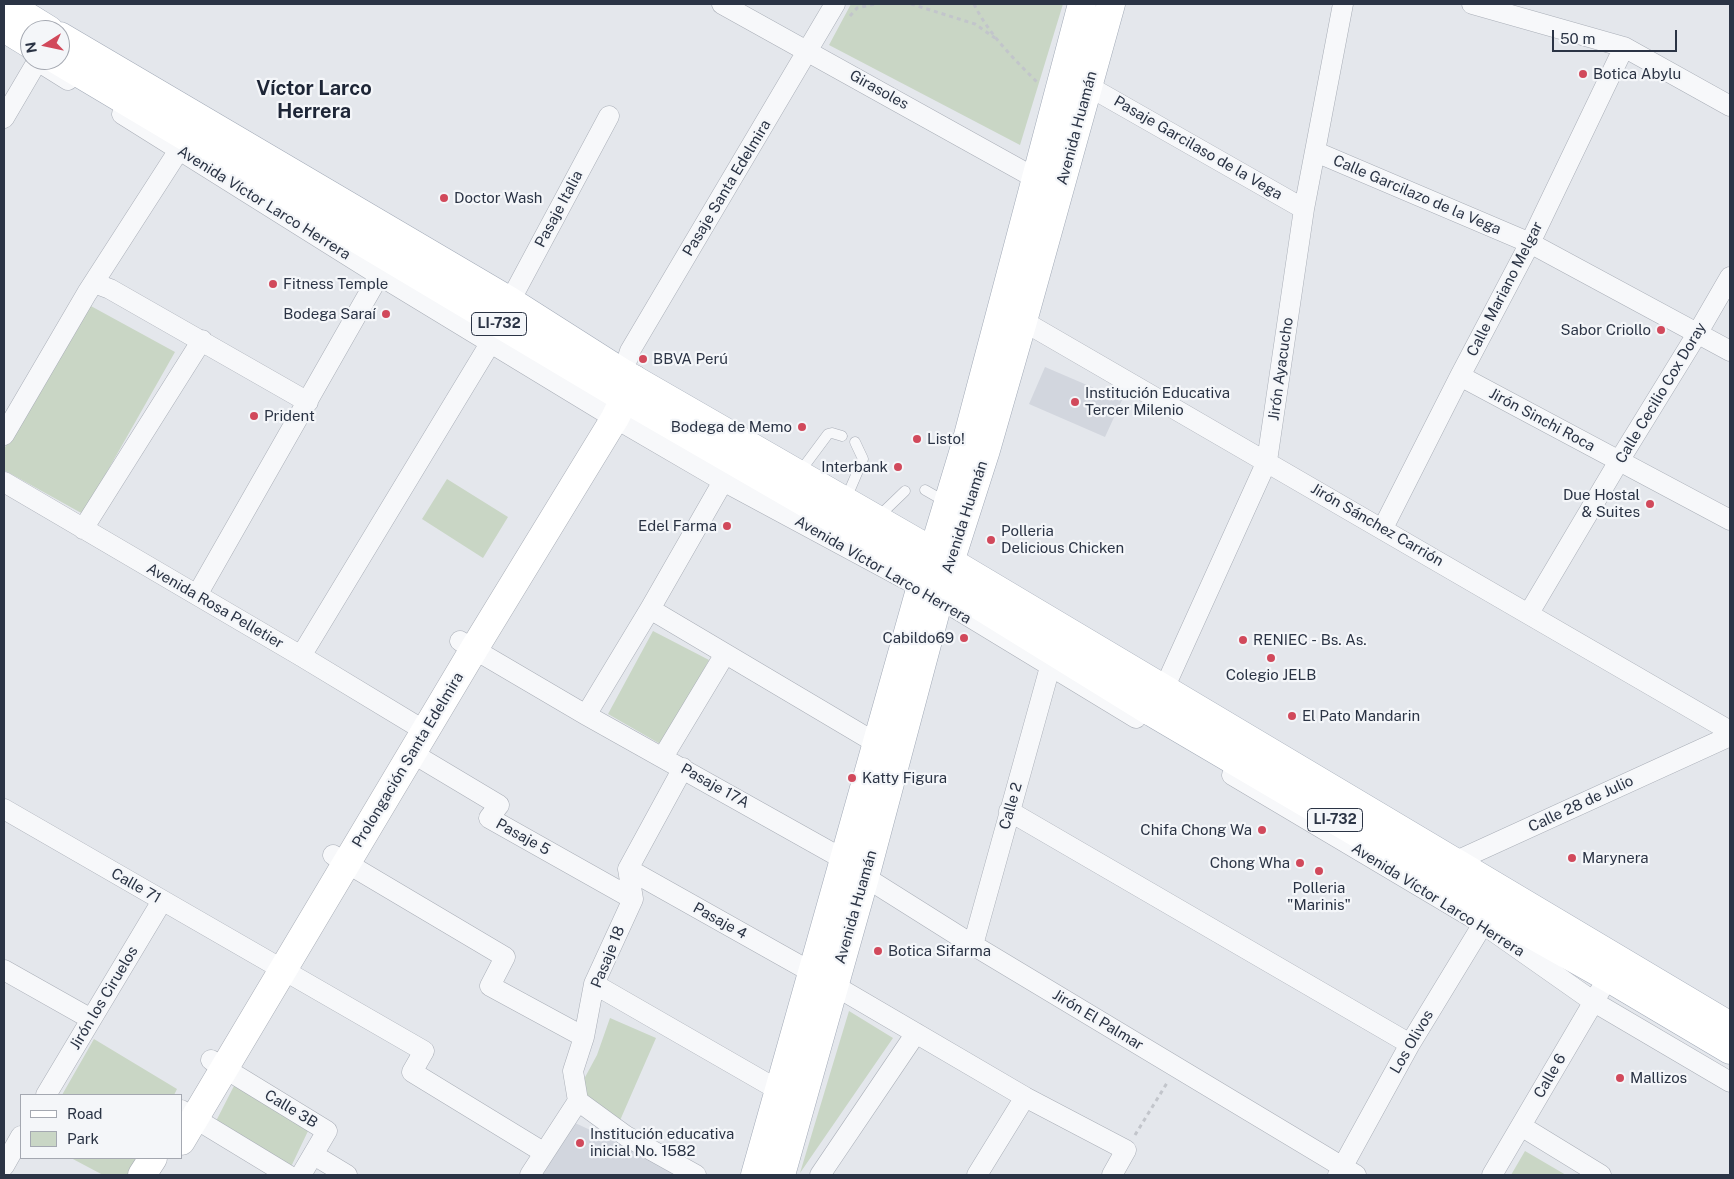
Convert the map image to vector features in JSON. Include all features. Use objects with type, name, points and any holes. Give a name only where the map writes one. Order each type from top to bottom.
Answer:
[{"type":"main road","points":[[7,4],[33,20]]},
{"type":"main road","name":"Avenida Huamán","points":[[1011,320],[1053,82],[1082,4]]},
{"type":"main road","name":"Avenida Huamán","points":[[781,1175],[823,979],[843,859],[876,743],[935,577],[976,447],[1011,320],[1088,86],[1111,4]]},
{"type":"main road","name":"Avenida Víctor Larco Herrera","points":[[4,28],[20,42]]},
{"type":"main road","name":"Avenida Víctor Larco Herrera","points":[[70,42],[510,301],[618,395],[729,471],[784,473]]},
{"type":"main road","name":"Avenida Víctor Larco Herrera","points":[[59,70],[384,267],[618,395],[784,473],[861,517],[935,577],[1153,713],[1730,1026]]},
{"type":"main road","name":"Prolongación Santa Edelmira","points":[[182,1135],[186,1113],[218,1064],[340,858],[416,736],[467,645],[618,395]]},
{"type":"main road","name":"Avenida Huamán","points":[[755,1175],[780,1091],[864,877],[935,577],[936,497],[976,447]]},
{"type":"main road","name":"Avenida Víctor Larco Herrera","points":[[935,577],[1165,689],[1449,873],[1485,917],[1608,977],[1730,1050]]},
{"type":"main road","points":[[142,1175],[151,1159]]},
{"type":"main road","points":[[161,1175],[170,1159]]},
{"type":"street","name":"Girasoles","points":[[722,4],[1036,178]]},
{"type":"street","name":"Pasaje Santa Edelmira","points":[[618,395],[630,351],[835,4]]},
{"type":"street","name":"Jirón Ayacucho","points":[[1153,713],[1267,461],[1304,209],[1343,4]]},
{"type":"street","points":[[1472,4],[1624,48],[1730,106]]},
{"type":"street","name":"Avenida Víctor Larco Herrera","points":[[4,42],[20,49]]},
{"type":"street","name":"Calle Mariano Melgar","points":[[1383,528],[1530,243],[1624,48]]},
{"type":"street","points":[[4,118],[31,70]]},
{"type":"street","name":"Avenida Víctor Larco Herrera","points":[[58,70],[179,150],[384,267],[491,342],[618,395]]},
{"type":"street","name":"Pasaje Garcilaso de la Vega","points":[[1053,82],[1088,86],[1304,209]]},
{"type":"street","name":"Pasaje Italia","points":[[510,301],[609,116]]},
{"type":"street","points":[[4,435],[94,284],[179,150]]},
{"type":"street","name":"Calle Garcilazo de la Vega","points":[[1316,152],[1530,243],[1730,350]]},
{"type":"street","points":[[197,595],[384,267]]},
{"type":"street","name":"Calle Cecilio Cox Doray","points":[[1529,613],[1619,461],[1698,334],[1730,277]]},
{"type":"street","points":[[94,284],[110,289],[308,402]]},
{"type":"street","name":"Jirón Sánchez Carrión","points":[[1011,320],[1267,461],[1730,731]]},
{"type":"street","points":[[83,529],[202,340]]},
{"type":"street","points":[[301,656],[491,342]]},
{"type":"street","name":"Jirón Sinchi Roca","points":[[1460,376],[1730,520]]},
{"type":"street","points":[[586,715],[650,609],[729,471]]},
{"type":"street","name":"Avenida Víctor Larco Herrera","points":[[729,471],[935,577],[1050,667],[1485,917],[1594,1002],[1730,1082]]},
{"type":"street","name":"Avenida Rosa Pelletier","points":[[4,482],[301,656],[416,736]]},
{"type":"street","points":[[650,609],[876,743]]},
{"type":"street","name":"Pasaje 17A","points":[[467,645],[586,715],[843,859]]},
{"type":"street","points":[[663,757],[725,654]]},
{"type":"street","name":"Calle 2","points":[[973,945],[1050,667]]},
{"type":"street","name":"Pasaje 5","points":[[416,736],[500,805],[489,818],[633,898]]},
{"type":"street","name":"Calle 28 de Julio","points":[[1449,873],[1730,736]]},
{"type":"street","points":[[633,898],[628,869],[683,768]]},
{"type":"street","name":"Calle 71","points":[[4,809],[424,1051],[412,1072],[544,1152]]},
{"type":"street","points":[[1009,811],[1410,1044]]},
{"type":"street","points":[[340,858],[505,956],[490,986],[584,1037]]},
{"type":"street","name":"Jirón El Palmar","points":[[843,859],[864,877],[973,945],[1177,1067],[1345,1172]]},
{"type":"street","name":"Pasaje 4","points":[[628,869],[1025,1096],[1126,1150]]},
{"type":"street","name":"Pasaje 18","points":[[578,1101],[573,1071],[584,1037],[594,984],[633,898]]},
{"type":"street","name":"Jirón los Ciruelos","points":[[47,1094],[162,901]]},
{"type":"street","name":"Los Olivos","points":[[1345,1172],[1410,1044],[1485,917]]},
{"type":"street","points":[[4,970],[91,1020]]},
{"type":"street","name":"Calle 6","points":[[1492,1175],[1608,977]]},
{"type":"street","points":[[594,984],[780,1091]]},
{"type":"street","points":[[820,1175],[916,1033]]},
{"type":"street","name":"Calle 3B","points":[[218,1064],[327,1131],[301,1175]]},
{"type":"street","points":[[977,1175],[1025,1096]]},
{"type":"street","points":[[530,1175],[578,1101],[626,1136],[696,1175]]},
{"type":"street","points":[[186,1113],[288,1175]]},
{"type":"street","points":[[1521,1126],[1601,1175]]},
{"type":"street","points":[[4,1166],[20,1138]]},
{"type":"street","points":[[1114,1174],[1126,1150]]},
{"type":"street","points":[[314,1155],[347,1175]]},
{"type":"lane","points":[[784,473],[828,434],[832,433],[842,436]]},
{"type":"lane","points":[[856,442],[863,459],[861,517]]},
{"type":"lane","points":[[861,517],[905,491]]},
{"type":"path","points":[[845,22],[857,8],[875,4]]},
{"type":"path","points":[[910,4],[975,24],[1053,82]]},
{"type":"path","points":[[974,4],[979,15],[998,40]]},
{"type":"path","points":[[1126,1150],[1177,1067]]},
{"type":"shaded area","name":"Institución Educativa Tercer Milenio","points":[[1045,367],[1122,400],[1105,437],[1029,404]]},
{"type":"shaded area","points":[[573,1122],[670,1167],[684,1175],[539,1175]]},
{"type":"green space","points":[[851,4],[1063,4],[1020,145],[829,45]]},
{"type":"green space","points":[[89,305],[175,352],[83,514],[4,470],[4,449]]},
{"type":"green space","points":[[447,479],[508,517],[483,558],[422,519]]},
{"type":"green space","points":[[653,631],[709,660],[662,745],[608,714]]},
{"type":"green space","points":[[849,1011],[893,1038],[800,1173]]},
{"type":"green space","points":[[610,1018],[656,1038],[618,1125],[585,1098],[583,1081],[597,1055]]},
{"type":"green space","points":[[94,1039],[177,1089],[174,1094],[63,1094]]},
{"type":"green space","points":[[235,1084],[308,1131],[289,1171],[214,1125]]},
{"type":"green space","points":[[1525,1151],[1566,1175],[1511,1175]]},
{"type":"green space","points":[[73,1159],[137,1159],[128,1175],[103,1175]]},
{"type":"place","name":"Botica Abylu","points":[[1583,74]]},
{"type":"place","name":"Doctor Wash","points":[[444,198]]},
{"type":"place","name":"Fitness Temple","points":[[273,284]]},
{"type":"place","name":"Bodega Saraí","points":[[386,314]]},
{"type":"place","name":"Sabor Criollo","points":[[1661,330]]},
{"type":"place","name":"BBVA Perú","points":[[643,359]]},
{"type":"place","name":"Institución Educativa Tercer Milenio","points":[[1075,402]]},
{"type":"place","name":"Prident","points":[[254,416]]},
{"type":"place","name":"Bodega de Memo","points":[[802,427]]},
{"type":"place","name":"Listo!","points":[[917,439]]},
{"type":"place","name":"Interbank","points":[[898,467]]},
{"type":"place","name":"Due Hostal & Suites","points":[[1650,504]]},
{"type":"place","name":"Edel Farma","points":[[727,526]]},
{"type":"place","name":"Polleria Delicious Chicken","points":[[991,540]]},
{"type":"place","name":"Cabildo69","points":[[964,638]]},
{"type":"place","name":"RENIEC - Bs. As.","points":[[1243,640]]},
{"type":"place","name":"Colegio JELB","points":[[1271,658]]},
{"type":"place","name":"El Pato Mandarin","points":[[1292,716]]},
{"type":"place","name":"Katty Figura","points":[[852,778]]},
{"type":"place","name":"Chifa Chong Wa","points":[[1262,830]]},
{"type":"place","name":"Marynera","points":[[1572,858]]},
{"type":"place","name":"Chong Wha","points":[[1300,863]]},
{"type":"place","name":"Polleria \"Marinis\"","points":[[1319,871]]},
{"type":"place","name":"Botica Sifarma","points":[[878,951]]},
{"type":"place","name":"Mallizos","points":[[1620,1078]]},
{"type":"place","name":"Institución educativa inicial No. 1582","points":[[580,1143]]},
{"type":"district","name":"Víctor Larco Herrera","points":[[314,100]]}]
